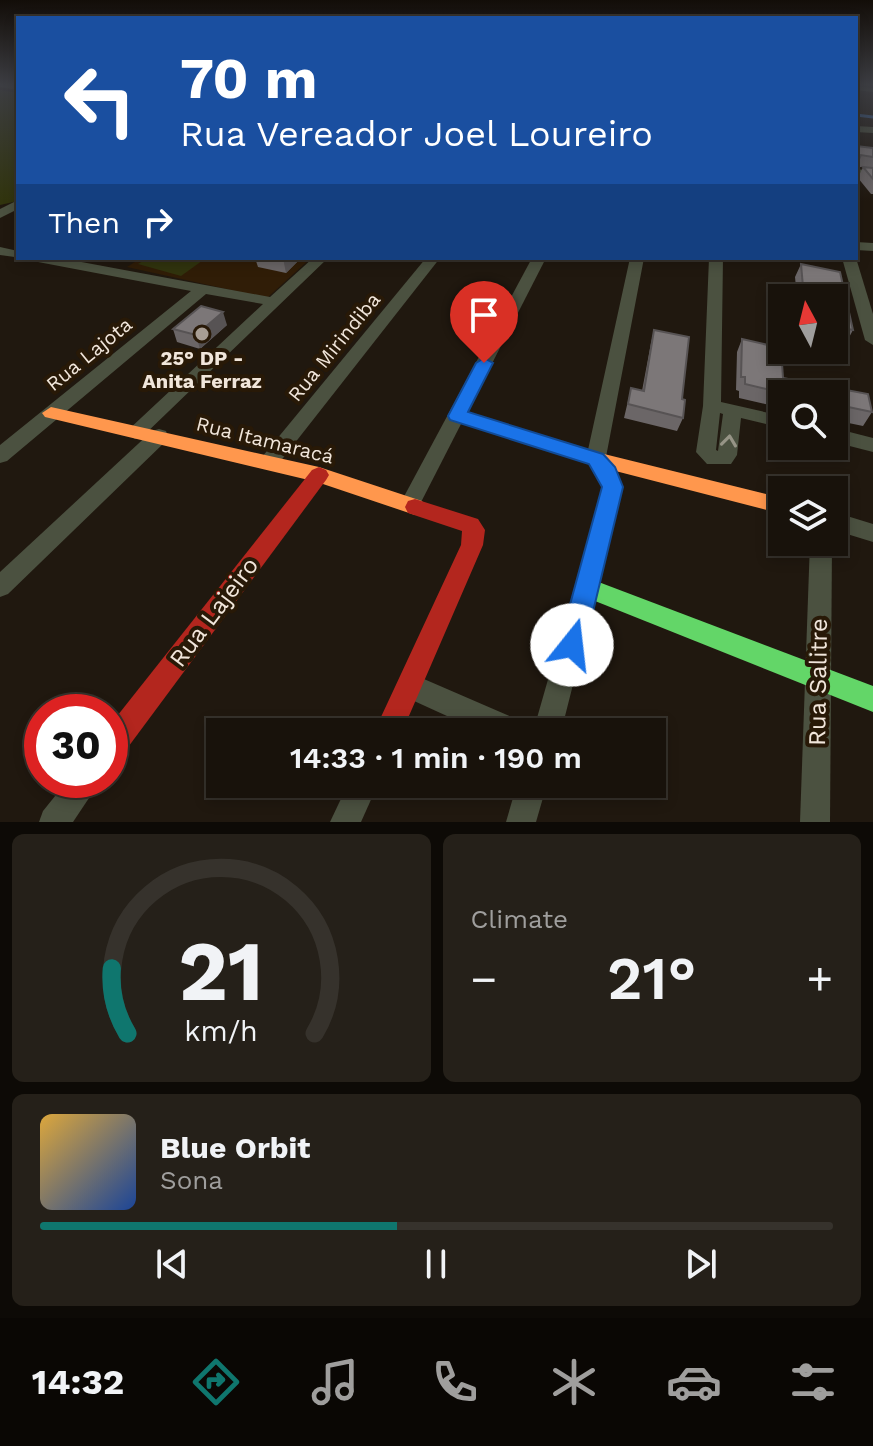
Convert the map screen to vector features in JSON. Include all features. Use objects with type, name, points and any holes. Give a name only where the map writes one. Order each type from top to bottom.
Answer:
[{"type":"street","points":[[50,260],[273,302]]},
{"type":"street","points":[[110,270],[125,260]]},
{"type":"street","points":[[135,432],[319,260]]},
{"type":"street","name":"Rua Mirindiba","points":[[269,462],[431,260]]},
{"type":"street","points":[[410,504],[538,260]]},
{"type":"street","points":[[596,459],[637,260]]},
{"type":"street","points":[[716,260],[712,406],[706,452],[717,460],[727,455],[733,410]]},
{"type":"street","points":[[850,260],[873,340]]},
{"type":"street","name":"Rua Lajota","points":[[0,456],[205,287]]},
{"type":"street","points":[[712,406],[768,419]]},
{"type":"street","name":"Rua Itamaracá","points":[[51,413],[319,475],[466,521],[474,530],[472,545],[410,686]]},
{"type":"street","points":[[457,416],[596,459],[768,502]]},
{"type":"street","points":[[0,587],[159,436]]},
{"type":"street","points":[[848,439],[873,445]]},
{"type":"street","points":[[551,718],[613,487],[608,472],[596,459]]},
{"type":"street","name":"Rua Lajeiro","points":[[128,724],[319,475]]},
{"type":"street","points":[[848,525],[873,533]]},
{"type":"street","name":"Rua Salitre","points":[[815,822],[821,556]]},
{"type":"street","points":[[588,588],[873,699]]},
{"type":"street","points":[[395,718],[410,686],[482,718]]},
{"type":"street","points":[[54,822],[72,798]]},
{"type":"street","points":[[345,822],[356,798]]},
{"type":"street","points":[[521,822],[528,798]]},
{"type":"shaded area","points":[[138,260],[309,260],[267,298],[127,267]]},
{"type":"green space","points":[[0,123],[16,123],[16,201],[0,205]]},
{"type":"green space","points":[[145,260],[203,260],[181,276],[138,264]]},
{"type":"building","points":[[858,146],[873,148],[873,157],[861,155],[858,161]]},
{"type":"building","points":[[863,167],[873,168],[873,179]]},
{"type":"building","points":[[801,264],[840,272],[843,284],[803,284]]},
{"type":"building","points":[[201,306],[223,312],[196,335],[173,329]]},
{"type":"building","points":[[848,308],[853,330],[848,329]]},
{"type":"building","points":[[654,330],[689,337],[682,399],[685,400],[683,418],[628,404],[631,388],[644,391]]},
{"type":"building","points":[[742,339],[768,345],[768,364],[782,364],[783,378],[794,380],[768,380],[768,389],[745,384],[745,377],[741,377]]},
{"type":"building","points":[[848,390],[868,394],[872,412],[848,407]]},
{"type":"traffic: fast","points":[[588,588],[873,699]]},
{"type":"traffic: slow","points":[[51,413],[319,475],[415,507]]},
{"type":"traffic: slow","points":[[457,416],[596,459],[768,502]]},
{"type":"traffic: jam","points":[[128,724],[319,475]]},
{"type":"traffic: jam","points":[[394,718],[472,545],[474,530],[470,525],[415,507]]},
{"type":"place","name":"25° DP - Anita Ferraz","points":[[202,334]]},
{"type":"route","points":[[484,363],[457,416],[596,459],[608,472],[613,487],[572,645]]}]
